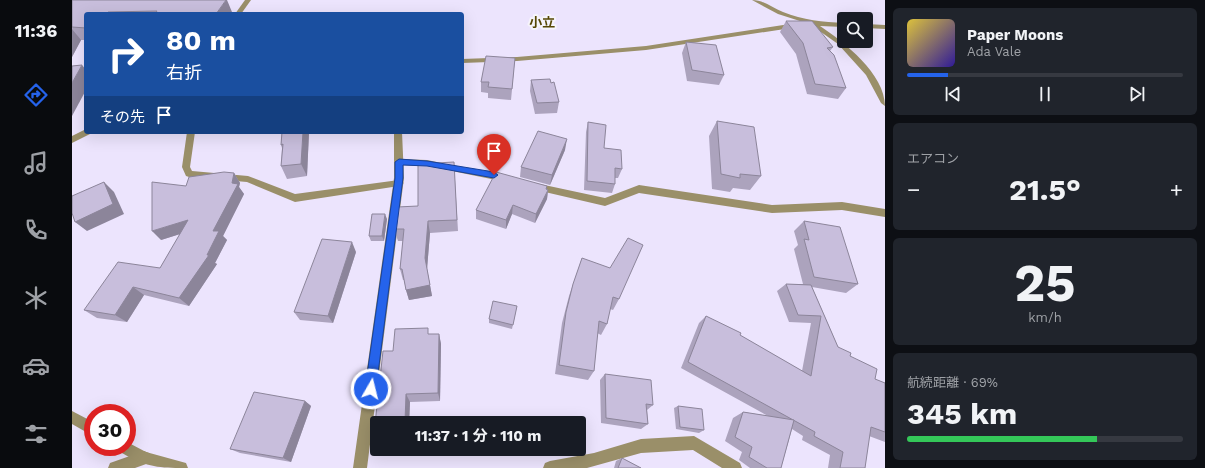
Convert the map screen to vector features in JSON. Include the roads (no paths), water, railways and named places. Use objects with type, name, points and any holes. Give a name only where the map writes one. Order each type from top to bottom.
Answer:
[{"type":"street","points":[[239,12],[248,0]]},
{"type":"street","points":[[755,0],[780,13],[812,23],[840,43],[868,74],[885,103]]},
{"type":"street","points":[[464,61],[517,59],[646,48],[812,23],[837,25]]},
{"type":"street","points":[[873,26],[885,27]]},
{"type":"street","points":[[72,140],[84,134]]},
{"type":"street","points":[[191,134],[186,167],[190,174],[248,179],[295,198],[399,183]]},
{"type":"street","points":[[360,468],[399,183],[398,134]]},
{"type":"street","points":[[399,162],[427,164],[494,175],[520,183],[605,202],[639,189],[772,209],[842,206],[885,213]]},
{"type":"street","points":[[72,417],[84,424]]},
{"type":"street","points":[[550,468],[594,460],[641,446],[694,443],[734,468]]},
{"type":"street","points":[[136,454],[144,458],[181,468]]},
{"type":"street","points":[[115,468],[144,458]]},
{"type":"district","name":"小立","points":[[542,22]]}]
